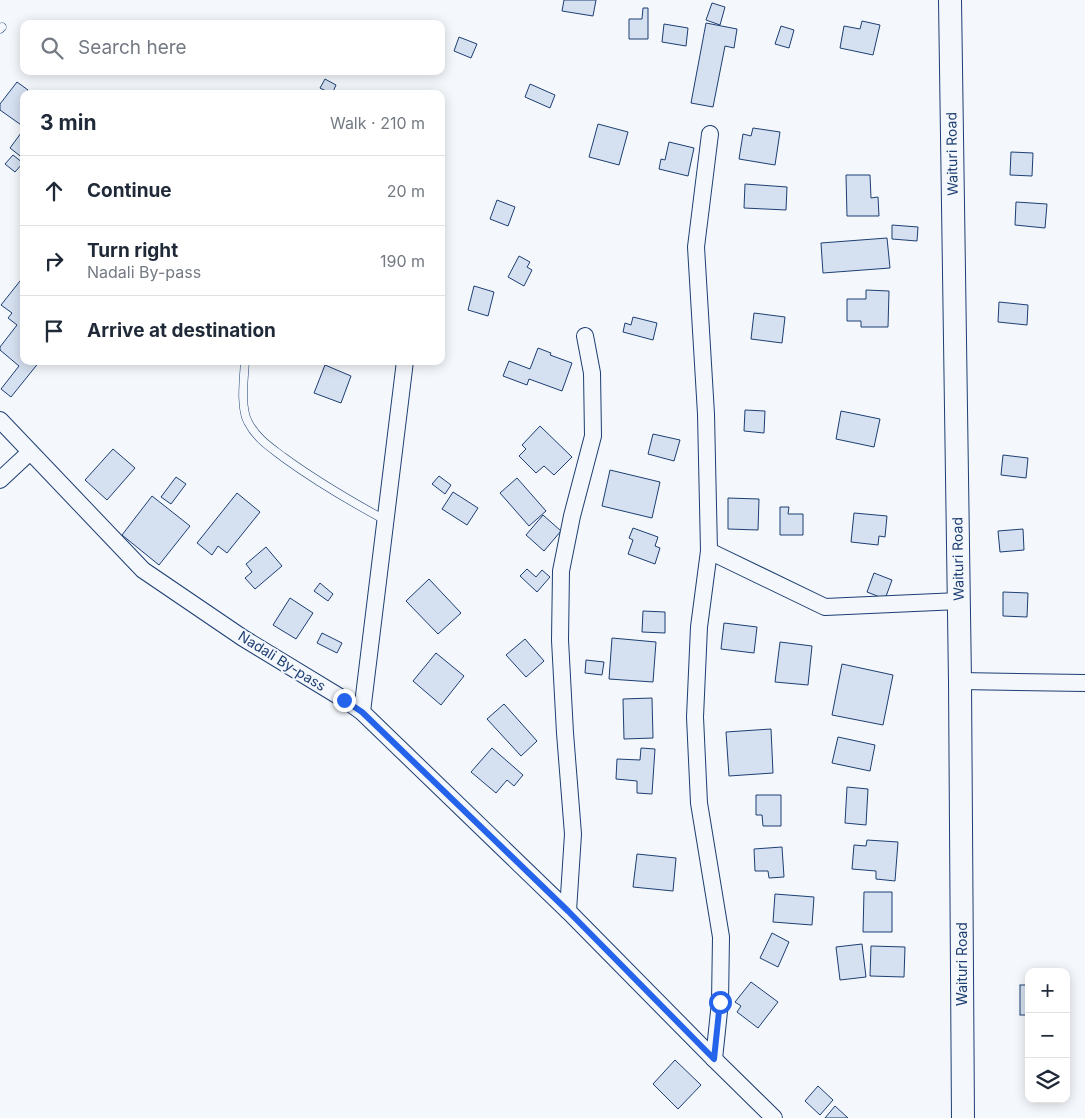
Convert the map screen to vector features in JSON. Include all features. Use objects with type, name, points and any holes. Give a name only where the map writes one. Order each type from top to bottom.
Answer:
[{"type":"main road","name":"Waituri Road","points":[[950,0],[960,681],[963,1118]]},
{"type":"street","points":[[710,134],[696,247],[706,414],[709,551],[699,627],[695,717],[699,804],[721,937],[720,1002],[714,1059]]},
{"type":"street","points":[[568,911],[573,834],[564,724],[560,640],[561,571],[572,516],[593,436],[592,373],[585,336]]},
{"type":"street","points":[[362,712],[404,365]]},
{"type":"street","name":"Nadali By-pass","points":[[0,420],[142,570],[243,638],[362,712],[568,911],[774,1118]]},
{"type":"street","points":[[0,480],[30,452]]},
{"type":"street","points":[[709,551],[825,607],[958,601]]},
{"type":"street","points":[[960,681],[1085,682]]},
{"type":"lane","points":[[245,365],[244,408],[248,422],[259,438],[308,476],[385,520]]},
{"type":"building","points":[[564,0],[596,0],[593,16],[562,11]]},
{"type":"building","points":[[712,3],[725,7],[720,25],[706,20]]},
{"type":"building","points":[[643,8],[648,8],[648,39],[629,39],[629,19],[642,19]]},
{"type":"building","points":[[862,21],[880,25],[873,55],[840,48],[844,26],[860,29]]},
{"type":"building","points":[[706,23],[737,29],[734,48],[725,46],[713,107],[691,103]]},
{"type":"building","points":[[664,24],[688,28],[686,46],[662,42]]},
{"type":"building","points":[[781,26],[794,30],[789,48],[775,44]]},
{"type":"building","points":[[459,37],[477,44],[471,58],[454,51]]},
{"type":"building","points":[[325,79],[336,85],[334,90],[320,88]]},
{"type":"building","points":[[17,82],[28,90],[20,90],[20,124],[0,110],[0,104]]},
{"type":"building","points":[[530,84],[555,95],[550,108],[525,97]]},
{"type":"building","points":[[598,124],[628,132],[619,165],[589,157]]},
{"type":"building","points":[[753,128],[780,132],[775,165],[739,159],[743,134],[751,136]]},
{"type":"building","points":[[20,134],[20,156],[10,148]]},
{"type":"building","points":[[669,142],[694,148],[688,176],[659,169],[661,159],[665,160]]},
{"type":"building","points":[[1011,152],[1033,153],[1032,176],[1010,175]]},
{"type":"building","points":[[13,155],[20,161],[20,166],[15,172],[5,164]]},
{"type":"building","points":[[846,175],[870,175],[871,198],[878,197],[879,216],[847,216]]},
{"type":"building","points":[[745,184],[787,187],[786,210],[744,208]]},
{"type":"building","points":[[497,200],[515,207],[508,226],[490,219]]},
{"type":"building","points":[[1016,202],[1047,204],[1045,228],[1015,225]]},
{"type":"building","points":[[892,225],[918,227],[917,241],[892,239]]},
{"type":"building","points":[[887,238],[890,268],[823,273],[821,243]]},
{"type":"building","points":[[519,256],[530,262],[527,267],[532,270],[524,286],[508,277]]},
{"type":"building","points":[[20,281],[20,365],[37,365],[11,397],[1,389],[19,366],[0,350],[0,347],[17,325],[8,318],[12,313],[1,305]]},
{"type":"building","points":[[474,286],[494,292],[488,316],[468,310]]},
{"type":"building","points":[[866,290],[889,291],[888,327],[861,327],[861,321],[847,321],[847,299],[866,299]]},
{"type":"building","points":[[999,302],[1028,305],[1027,325],[998,322]]},
{"type":"building","points":[[754,313],[785,317],[782,343],[751,339]]},
{"type":"building","points":[[633,317],[657,323],[653,340],[623,332],[625,323],[631,325]]},
{"type":"building","points":[[538,348],[551,353],[550,355],[572,363],[562,391],[529,379],[527,385],[503,376],[509,361],[530,369]]},
{"type":"building","points":[[325,365],[351,376],[341,403],[314,393]]},
{"type":"building","points":[[745,410],[765,411],[764,433],[744,431]]},
{"type":"building","points":[[841,411],[880,419],[874,447],[836,439]]},
{"type":"building","points":[[540,426],[572,457],[554,475],[544,466],[536,473],[519,456],[526,449],[522,445]]},
{"type":"building","points":[[653,434],[680,440],[674,461],[648,454]]},
{"type":"building","points":[[113,449],[135,468],[107,500],[85,480]]},
{"type":"building","points":[[1003,455],[1028,458],[1026,478],[1001,475]]},
{"type":"building","points":[[610,470],[660,482],[652,518],[602,506]]},
{"type":"building","points":[[439,476],[451,485],[445,494],[432,484]]},
{"type":"building","points":[[176,477],[186,484],[171,504],[161,497]]},
{"type":"building","points":[[517,478],[546,511],[529,526],[500,493]]},
{"type":"building","points":[[453,492],[478,508],[467,525],[442,509]]},
{"type":"building","points":[[237,493],[260,512],[227,553],[218,546],[212,555],[197,543]]},
{"type":"building","points":[[152,496],[190,526],[159,565],[122,535]]},
{"type":"building","points":[[728,498],[759,499],[758,530],[728,529]]},
{"type":"building","points":[[780,507],[789,507],[788,514],[803,514],[803,535],[780,535]]},
{"type":"building","points":[[854,513],[887,516],[885,537],[879,536],[878,545],[851,542]]},
{"type":"building","points":[[543,515],[561,531],[544,551],[526,535]]},
{"type":"building","points":[[633,528],[658,537],[655,546],[660,548],[655,564],[628,554],[633,540],[629,538]]},
{"type":"building","points":[[1023,529],[1024,550],[1000,552],[998,531]]},
{"type":"building","points":[[266,547],[282,566],[255,589],[245,578],[252,572],[246,564]]},
{"type":"building","points":[[527,569],[536,577],[542,570],[550,577],[537,592],[520,576]]},
{"type":"building","points":[[874,573],[892,580],[885,599],[867,592]]},
{"type":"building","points":[[429,579],[461,613],[438,634],[406,601]]},
{"type":"building","points":[[320,583],[333,594],[328,601],[314,591]]},
{"type":"building","points":[[1003,592],[1028,593],[1027,617],[1003,616]]},
{"type":"building","points":[[290,598],[313,613],[296,639],[273,625]]},
{"type":"building","points":[[643,611],[665,612],[665,633],[642,632]]},
{"type":"building","points":[[724,623],[757,627],[754,653],[721,649]]},
{"type":"building","points":[[322,633],[342,643],[337,653],[317,643]]},
{"type":"building","points":[[612,638],[656,642],[653,682],[609,679]]},
{"type":"building","points":[[525,639],[544,661],[526,677],[506,655]]},
{"type":"building","points":[[780,642],[812,646],[808,685],[775,682]]},
{"type":"building","points":[[436,653],[464,676],[441,705],[413,681]]},
{"type":"building","points":[[586,660],[604,662],[602,675],[585,673]]},
{"type":"building","points":[[842,664],[893,675],[883,725],[832,715]]},
{"type":"building","points":[[652,698],[653,738],[624,739],[623,699]]},
{"type":"building","points":[[504,704],[537,741],[521,756],[487,719]]},
{"type":"building","points":[[771,729],[773,773],[729,776],[726,732]]},
{"type":"building","points":[[838,737],[875,745],[870,771],[832,763]]},
{"type":"building","points":[[492,748],[523,775],[514,786],[507,780],[496,793],[471,772]]},
{"type":"building","points":[[641,748],[655,749],[652,794],[637,793],[637,781],[616,779],[617,759],[640,760]]},
{"type":"building","points":[[847,787],[868,789],[866,825],[845,823]]},
{"type":"building","points":[[756,795],[781,795],[781,826],[763,826],[762,815],[756,815]]},
{"type":"building","points":[[867,840],[898,842],[895,881],[876,879],[876,871],[852,869],[854,845],[866,846]]},
{"type":"building","points":[[782,847],[784,877],[769,878],[768,871],[755,871],[754,849]]},
{"type":"building","points":[[637,854],[676,858],[673,891],[633,887]]},
{"type":"building","points":[[864,892],[892,892],[892,932],[863,932]]},
{"type":"building","points":[[775,894],[814,897],[812,925],[773,922]]},
{"type":"building","points":[[772,933],[789,942],[778,967],[760,958]]},
{"type":"building","points":[[862,944],[866,977],[840,980],[836,947]]},
{"type":"building","points":[[871,946],[905,947],[904,977],[870,976]]},
{"type":"building","points":[[751,982],[778,1002],[758,1028],[737,1012],[741,1006],[735,1002]]},
{"type":"building","points":[[1020,985],[1025,985],[1025,1015],[1020,1015]]},
{"type":"building","points":[[675,1060],[701,1085],[678,1109],[653,1084]]},
{"type":"building","points":[[818,1086],[833,1100],[820,1115],[805,1101]]},
{"type":"building","points":[[835,1106],[848,1118],[825,1118]]},
{"type":"route","points":[[344,700],[362,712],[568,911],[714,1059],[720,1002]]}]
